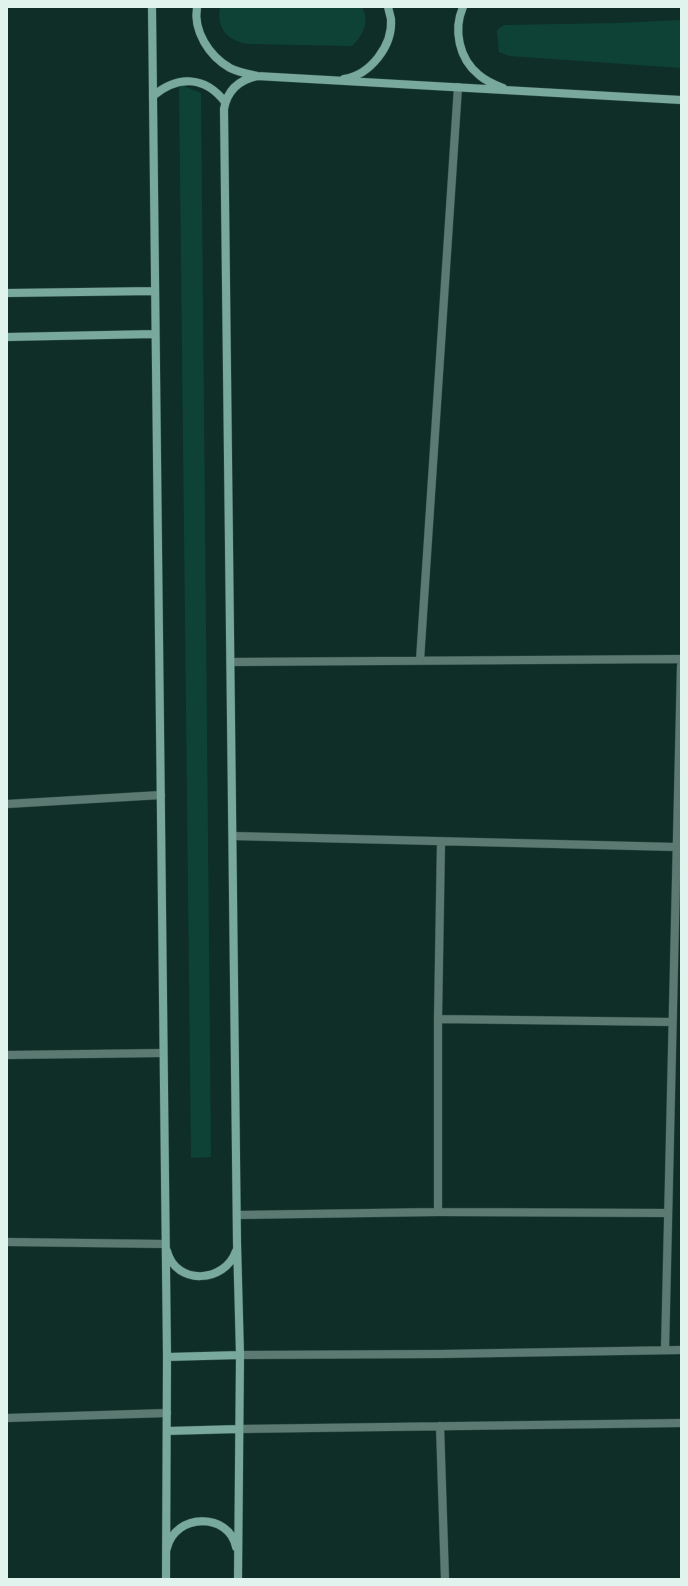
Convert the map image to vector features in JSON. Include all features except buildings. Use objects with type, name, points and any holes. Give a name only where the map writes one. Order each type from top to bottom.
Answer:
[{"type":"main road","points":[[152,7],[166,1244],[166,1579]]},
{"type":"main road","points":[[197,7],[197,24],[208,49],[230,68],[257,76],[681,100]]},
{"type":"main road","points":[[331,81],[350,78],[364,71],[378,58],[388,40],[391,20],[388,7]]},
{"type":"main road","points":[[463,7],[459,16],[458,35],[462,53],[469,65],[479,75],[492,83],[511,91]]},
{"type":"main road","points":[[238,1579],[240,1355],[237,1242],[225,102],[235,86],[249,78],[257,76]]},
{"type":"main road","points":[[153,96],[162,88],[174,83],[187,81],[200,83],[210,88],[219,94],[225,102]]},
{"type":"main road","points":[[7,293],[155,291]]},
{"type":"main road","points":[[7,337],[155,334]]},
{"type":"main road","points":[[166,1244],[168,1254],[172,1262],[179,1269],[192,1275],[207,1276],[224,1268],[231,1261],[237,1242]]},
{"type":"main road","points":[[167,1357],[240,1355]]},
{"type":"main road","points":[[167,1431],[239,1429]]},
{"type":"main road","points":[[165,1554],[172,1536],[179,1529],[187,1524],[207,1521],[220,1526],[231,1536],[236,1544],[238,1554]]},
{"type":"street","points":[[420,660],[458,88]]},
{"type":"street","points":[[231,662],[681,658]]},
{"type":"street","points":[[665,1350],[672,1022],[678,864],[676,848],[681,666]]},
{"type":"street","points":[[7,804],[161,795]]},
{"type":"street","points":[[233,836],[676,848]]},
{"type":"street","points":[[438,1212],[438,1019],[441,842]]},
{"type":"street","points":[[438,1019],[672,1022]]},
{"type":"street","points":[[7,1055],[163,1053]]},
{"type":"street","points":[[237,1215],[438,1212],[667,1213]]},
{"type":"street","points":[[7,1242],[166,1244]]},
{"type":"street","points":[[240,1355],[681,1350]]},
{"type":"street","points":[[7,1418],[167,1414]]},
{"type":"street","points":[[239,1429],[681,1423]]},
{"type":"street","points":[[440,1426],[445,1579]]},
{"type":"green space","points":[[220,7],[362,7],[365,23],[362,33],[352,46],[248,44],[235,40],[225,33],[220,22]]},
{"type":"green space","points":[[681,20],[681,68],[509,56],[499,52],[497,30],[504,25],[619,23]]},
{"type":"green space","points":[[179,84],[201,93],[211,1157],[191,1158]]}]
